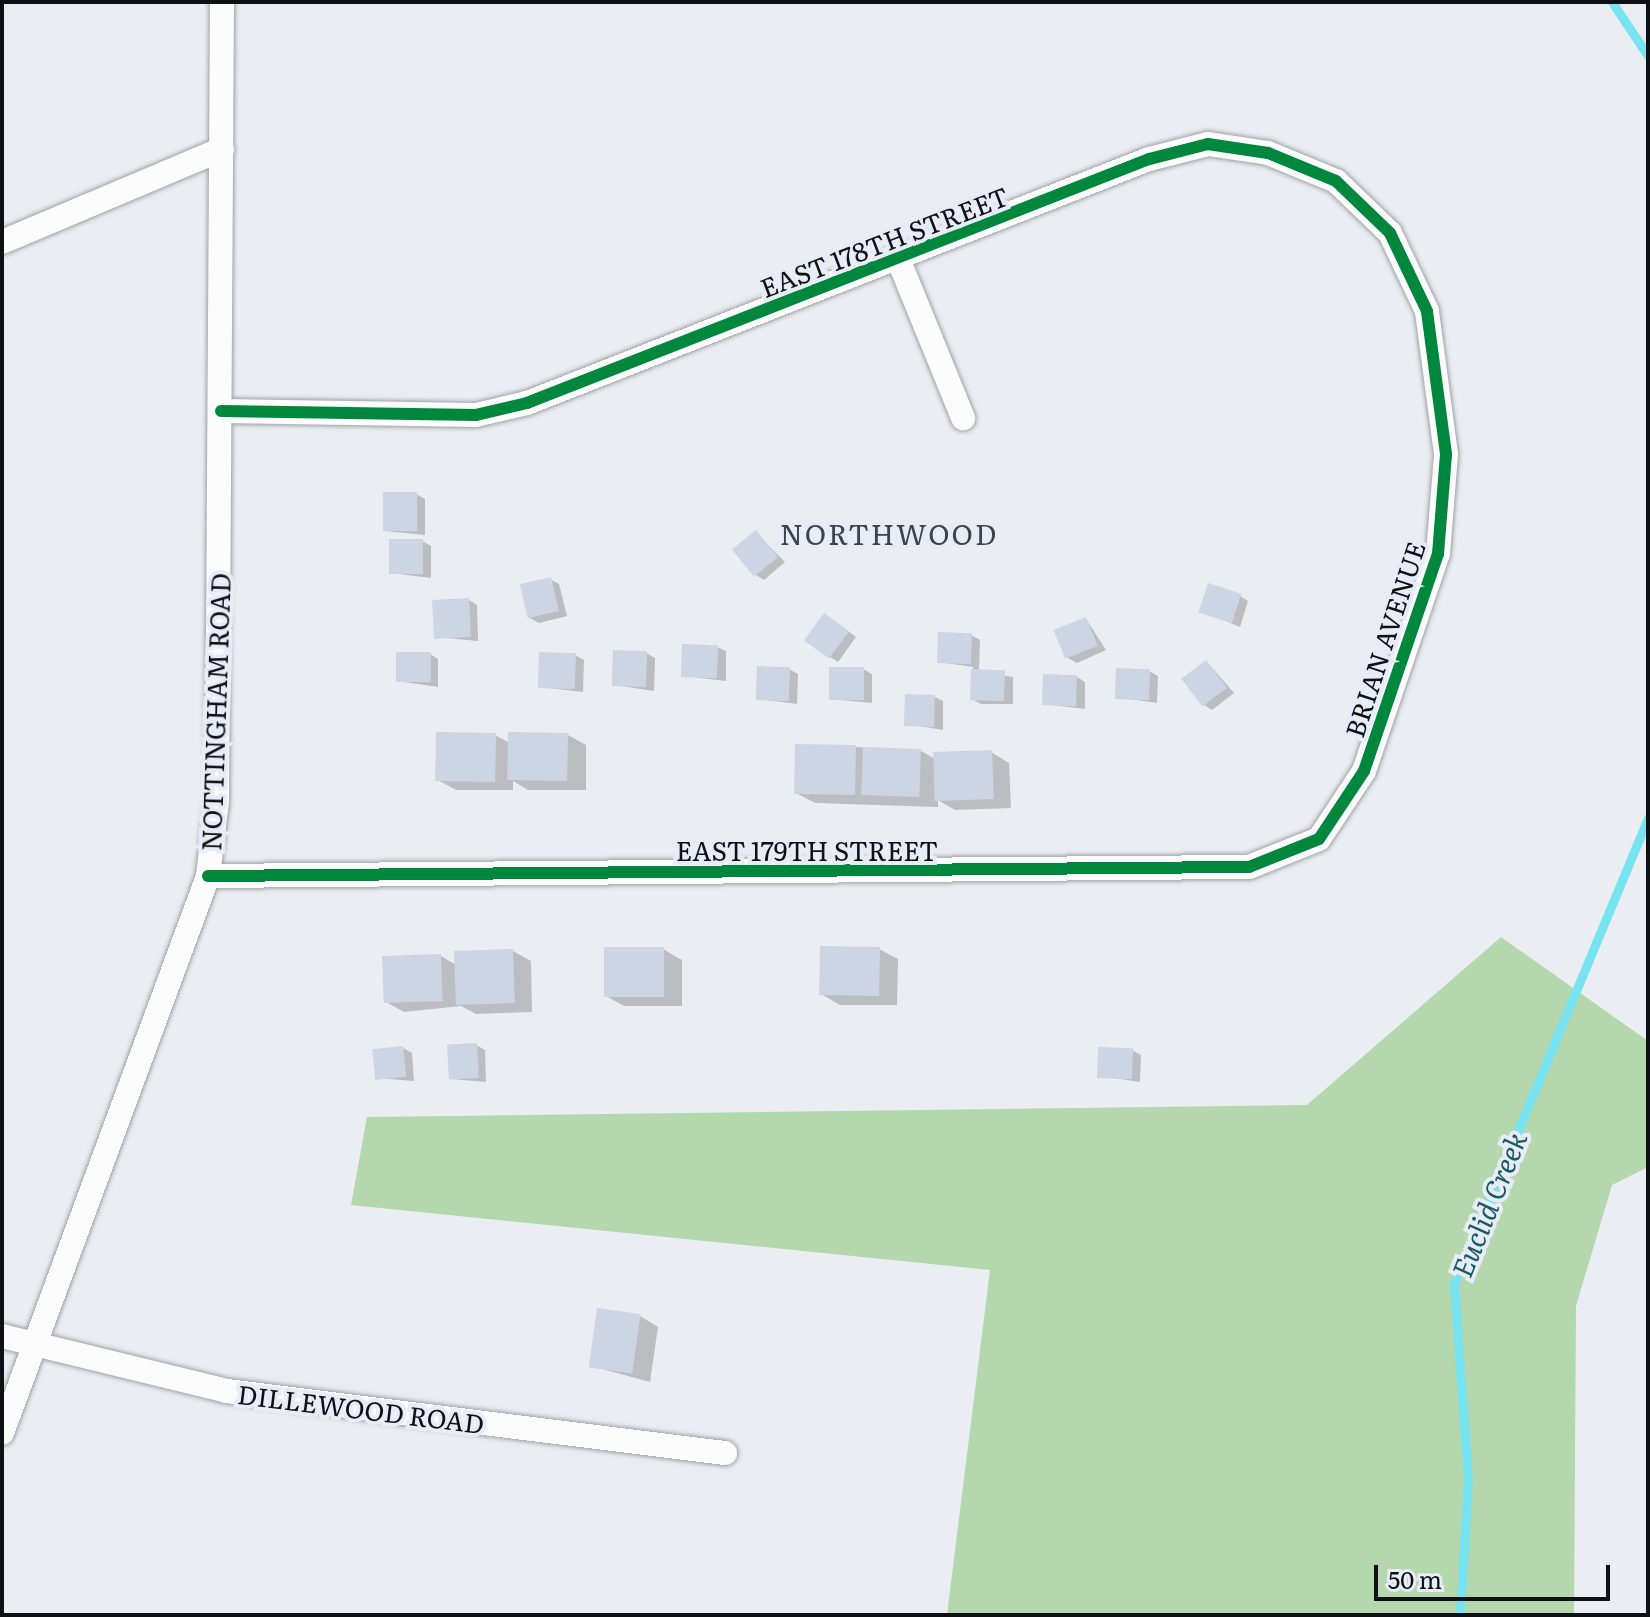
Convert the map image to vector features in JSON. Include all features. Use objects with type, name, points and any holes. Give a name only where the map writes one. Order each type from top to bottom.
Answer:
[{"type":"street","name":"NOTTINGHAM ROAD","points":[[2,1433],[208,876],[217,800],[222,2]]},
{"type":"street","name":"EAST 178TH STREET","points":[[221,411],[476,415],[527,403],[899,261],[1149,159],[1208,144],[1268,153],[1336,181],[1390,233],[1427,311],[1439,376]]},
{"type":"street","points":[[2,242],[222,149]]},
{"type":"street","points":[[899,261],[963,418]]},
{"type":"street","name":"BRIAN AVENUE","points":[[1364,771],[1438,554],[1446,454],[1439,376]]},
{"type":"street","name":"EAST 179TH STREET","points":[[208,876],[1249,867],[1319,839],[1364,771]]},
{"type":"street","name":"DILLEWOOD ROAD","points":[[2,1336],[35,1349],[227,1391],[725,1453]]},
{"type":"green space","points":[[1501,937],[1648,1041],[1648,1167],[1612,1185],[1576,1306],[1574,1615],[947,1615],[990,1270],[351,1205],[367,1117],[1307,1105]]},
{"type":"building","points":[[383,492],[417,492],[417,531],[383,531]]},
{"type":"building","points":[[756,530],[778,557],[754,577],[732,550]]},
{"type":"building","points":[[389,539],[423,539],[423,574],[389,574]]},
{"type":"building","points":[[551,577],[559,611],[528,618],[520,584]]},
{"type":"building","points":[[1208,583],[1241,594],[1232,623],[1198,612]]},
{"type":"building","points":[[469,598],[471,637],[434,639],[432,600]]},
{"type":"building","points":[[824,613],[849,631],[829,659],[804,641]]},
{"type":"building","points":[[1086,617],[1098,646],[1065,659],[1054,630]]},
{"type":"building","points":[[938,632],[972,633],[971,664],[937,663]]},
{"type":"building","points":[[682,644],[718,645],[717,678],[681,677]]},
{"type":"building","points":[[613,650],[647,651],[646,687],[612,686]]},
{"type":"building","points":[[396,652],[431,652],[431,682],[396,682]]},
{"type":"building","points":[[539,652],[576,653],[575,689],[538,688]]},
{"type":"building","points":[[1206,660],[1227,688],[1202,707],[1181,679]]},
{"type":"building","points":[[757,666],[790,667],[789,701],[756,700]]},
{"type":"building","points":[[829,667],[864,667],[864,700],[829,700]]},
{"type":"building","points":[[1116,668],[1150,669],[1149,700],[1115,699]]},
{"type":"building","points":[[971,669],[1005,670],[1004,701],[970,700]]},
{"type":"building","points":[[1043,674],[1077,675],[1076,706],[1042,705]]},
{"type":"building","points":[[905,694],[935,695],[934,727],[904,726]]},
{"type":"building","points":[[436,732],[496,733],[495,782],[435,781]]},
{"type":"building","points":[[508,732],[568,733],[567,781],[507,780]]},
{"type":"building","points":[[795,744],[856,745],[855,795],[794,794]]},
{"type":"building","points":[[863,747],[921,749],[919,797],[861,795]]},
{"type":"building","points":[[992,750],[994,799],[935,801],[933,752]]},
{"type":"building","points":[[820,946],[880,947],[879,996],[819,995]]},
{"type":"building","points":[[604,947],[664,947],[664,997],[604,997]]},
{"type":"building","points":[[513,949],[515,1003],[456,1005],[454,951]]},
{"type":"building","points":[[441,954],[443,1001],[384,1003],[382,956]]},
{"type":"building","points":[[477,1043],[479,1078],[449,1080],[447,1045]]},
{"type":"building","points":[[403,1046],[406,1077],[375,1080],[372,1049]]},
{"type":"building","points":[[1098,1047],[1133,1048],[1132,1079],[1097,1078]]},
{"type":"building","points":[[597,1308],[641,1314],[632,1374],[589,1367]]},
{"type":"waterway","name":"Euclid Creek","points":[[1612,2],[1648,56]]},
{"type":"waterway","name":"Euclid Creek","points":[[1460,1615],[1468,1479],[1454,1284],[1648,818]]},
{"type":"cycle path","points":[[208,876],[1249,867],[1319,839],[1364,771],[1438,554],[1446,454],[1427,311],[1390,233],[1336,181],[1268,153],[1208,144],[1149,159],[527,403],[476,415],[221,411]]},
{"type":"district","name":"NORTHWOOD","points":[[889,533]]}]
